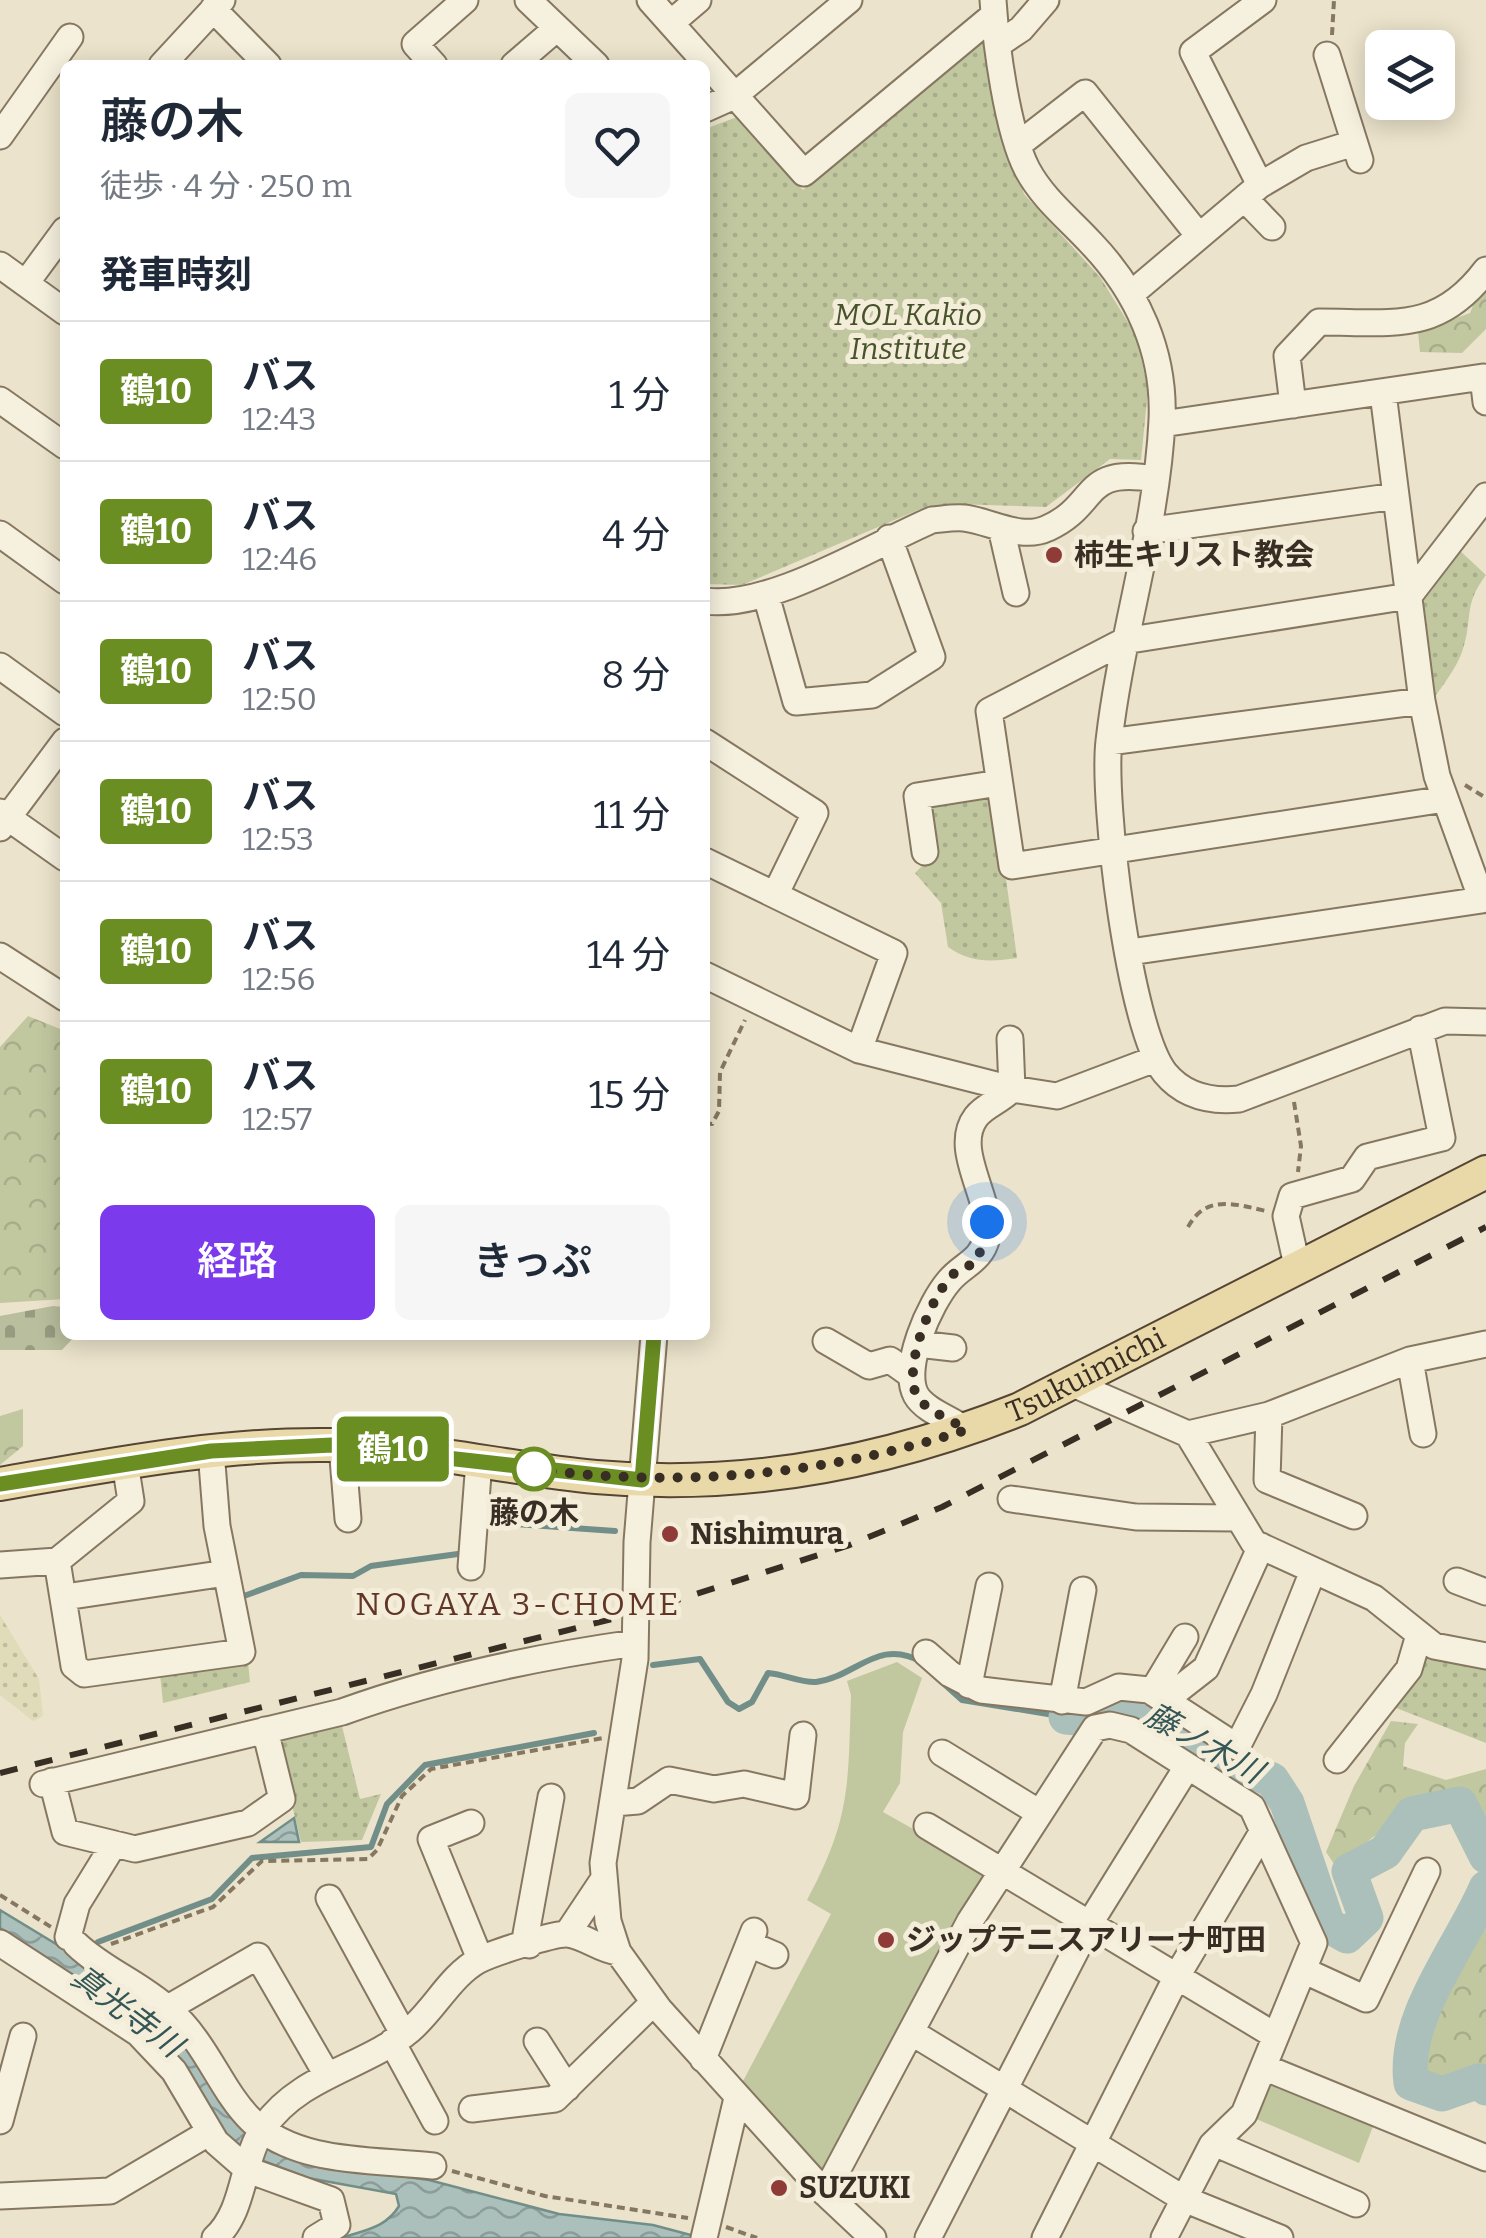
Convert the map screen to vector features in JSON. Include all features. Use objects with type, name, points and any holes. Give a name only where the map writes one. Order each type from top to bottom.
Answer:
[{"type":"main road","name":"Tsukuimichi","points":[[0,1484],[211,1451],[342,1446],[642,1480],[706,1480],[867,1459],[966,1430],[1073,1384],[1486,1172]]},
{"type":"street","points":[[429,60],[415,44],[466,0]]},
{"type":"street","points":[[528,0],[591,60]]},
{"type":"street","points":[[650,0],[703,60]]},
{"type":"street","points":[[671,23],[698,0]]},
{"type":"street","points":[[710,106],[734,96],[849,0]]},
{"type":"street","points":[[1000,42],[1020,29],[1046,0]]},
{"type":"street","points":[[1257,2],[1193,52],[1252,192],[1272,227]]},
{"type":"street","points":[[167,60],[217,5],[264,60]]},
{"type":"street","points":[[710,68],[804,173],[993,8],[1007,111],[1026,168],[1048,201],[1094,246],[1130,294],[1154,342],[1162,376],[1162,424],[1124,641],[1106,778],[1130,952],[1142,1020],[1155,1059],[1178,1086],[1220,1101],[1286,1083],[1420,1029],[1462,1019],[1486,1022]]},
{"type":"street","points":[[520,60],[557,28]]},
{"type":"street","points":[[0,136],[70,38]]},
{"type":"street","points":[[1130,294],[1252,192],[1306,158],[1357,152],[1327,55]]},
{"type":"street","points":[[1018,145],[1085,93],[1200,236]]},
{"type":"street","points":[[26,284],[60,237]]},
{"type":"street","points":[[0,265],[60,308]]},
{"type":"street","points":[[1294,405],[1287,356],[1320,322],[1421,321],[1446,311],[1466,296],[1486,270]]},
{"type":"street","points":[[1162,424],[1483,377],[1486,402]]},
{"type":"street","points":[[1130,952],[1484,901],[1445,799],[1422,701],[1384,392]]},
{"type":"street","points":[[0,400],[60,442]]},
{"type":"street","points":[[710,601],[736,603],[766,595],[932,520],[960,517],[1026,532],[1047,529],[1100,482],[1117,475],[1154,479]]},
{"type":"street","points":[[1146,531],[1396,496]]},
{"type":"street","points":[[1445,799],[1012,866],[989,712],[1124,641],[1409,596],[1486,496]]},
{"type":"street","points":[[1001,528],[1016,594]]},
{"type":"street","points":[[0,534],[60,577]]},
{"type":"street","points":[[766,595],[796,702],[872,694],[932,657],[888,538]]},
{"type":"street","points":[[0,666],[60,709]]},
{"type":"street","points":[[1109,742],[1422,701]]},
{"type":"street","points":[[710,745],[815,813],[775,895]]},
{"type":"street","points":[[60,747],[3,819],[60,855]]},
{"type":"street","points":[[925,852],[917,796],[999,783]]},
{"type":"street","points":[[710,863],[894,953],[858,1050]]},
{"type":"street","points":[[0,956],[60,995]]},
{"type":"street","points":[[710,979],[858,1050],[1012,1090],[1058,1096],[1155,1059]]},
{"type":"street","points":[[1298,1270],[1289,1206],[1352,1179],[1367,1157],[1442,1138],[1420,1029]]},
{"type":"street","points":[[1010,1039],[1012,1090]]},
{"type":"street","points":[[966,1430],[928,1408],[916,1396],[912,1375],[928,1313],[957,1272],[978,1260],[987,1236],[970,1132],[981,1111],[1012,1090]]},
{"type":"street","points":[[654,1340],[626,1737],[602,1898],[618,1952],[654,2002],[825,2193],[873,2238]]},
{"type":"street","points":[[826,1340],[869,1366],[890,1360],[912,1375]]},
{"type":"street","points":[[918,1344],[953,1348]]},
{"type":"street","points":[[1073,1384],[1188,1434],[1268,1415],[1410,1360],[1486,1344]]},
{"type":"street","points":[[1410,1360],[1423,1434]]},
{"type":"street","points":[[1268,1415],[1268,1480],[1354,1516]]},
{"type":"street","points":[[1188,1434],[1235,1518],[1261,1546],[1374,1598],[1434,1646],[1486,1656]]},
{"type":"street","points":[[342,1446],[348,1520]]},
{"type":"street","points":[[58,1561],[74,1666],[84,1674],[242,1652],[216,1526],[211,1451]]},
{"type":"street","points":[[471,1568],[479,1461]]},
{"type":"street","points":[[0,1565],[58,1561],[131,1501],[125,1463]]},
{"type":"street","points":[[1011,1499],[1136,1517],[1235,1518]]},
{"type":"street","points":[[1158,1696],[1206,1668],[1261,1546]]},
{"type":"street","points":[[825,2193],[1000,1870],[1038,1812],[1087,1712],[1119,1688],[1158,1696],[1236,1746],[1264,1694],[1313,1571]]},
{"type":"street","points":[[65,1597],[226,1573]]},
{"type":"street","points":[[1457,1582],[1486,1592]]},
{"type":"street","points":[[968,1685],[988,1586]]},
{"type":"street","points":[[1083,1590],[1087,1712]]},
{"type":"street","points":[[1337,1760],[1409,1669],[1418,1634]]},
{"type":"street","points":[[1158,1696],[1185,1638]]},
{"type":"street","points":[[265,1730],[281,1802],[248,1823],[135,1849],[64,1832],[48,1782],[556,1654],[634,1643]]},
{"type":"street","points":[[926,1653],[968,1685],[1087,1712],[1131,1730],[1252,1807],[1314,1943],[1306,1971],[1274,2034],[1266,2068],[1244,2114],[1214,2143],[1164,2238]]},
{"type":"street","points":[[614,1802],[638,1801],[669,1780],[714,1789],[744,1784],[796,1796],[803,1735]]},
{"type":"street","points":[[942,1753],[1038,1812]]},
{"type":"street","points":[[928,2238],[1090,1923],[1188,1767]]},
{"type":"street","points":[[529,1945],[526,1934],[550,1797]]},
{"type":"street","points":[[453,1823],[430,1838],[480,1959]]},
{"type":"street","points":[[927,1826],[1274,2034]]},
{"type":"street","points":[[1045,2238],[1177,1976],[1263,1830]]},
{"type":"street","points":[[114,1844],[77,1904],[77,1945],[168,2008],[198,2039],[261,2132],[295,2148],[433,2166]]},
{"type":"street","points":[[1306,1971],[1366,1999],[1427,1871]]},
{"type":"street","points":[[567,1934],[602,1880]]},
{"type":"street","points":[[329,1898],[435,2121]]},
{"type":"street","points":[[215,2238],[227,2224],[261,2132],[282,2104],[398,2038],[480,1959],[567,1934],[618,1952]]},
{"type":"street","points":[[703,2059],[752,1938],[775,1955]]},
{"type":"street","points":[[0,1943],[138,2033],[174,2070],[210,2132],[248,2167],[332,2200],[337,2225],[316,2238]]},
{"type":"street","points":[[168,2008],[258,1956],[327,2075]]},
{"type":"street","points":[[472,2109],[549,2102],[654,2002]]},
{"type":"street","points":[[911,2032],[1184,2200],[1280,2238]]},
{"type":"street","points":[[0,2121],[23,2036]]},
{"type":"street","points":[[536,2041],[567,2088]]},
{"type":"street","points":[[1266,2068],[1486,2158]]},
{"type":"street","points":[[706,2228],[737,2098]]},
{"type":"street","points":[[0,2196],[110,2191],[210,2132]]},
{"type":"street","points":[[1214,2143],[1356,2204]]},
{"type":"path","points":[[1327,55],[1332,50],[1334,0]]},
{"type":"path","points":[[710,1124],[719,1111],[720,1072],[753,1002]]},
{"type":"path","points":[[1188,1227],[1196,1211],[1219,1203],[1289,1206],[1301,1146],[1294,1098],[1286,1083]]},
{"type":"path","points":[[0,1895],[77,1945],[131,1934],[213,1907],[262,1861],[368,1859],[377,1850],[402,1796],[430,1769],[626,1737]]},
{"type":"path","points":[[433,2166],[545,2196],[757,2238]]},
{"type":"shaded area","points":[[0,1615],[39,1679],[43,1716],[33,1721],[0,1695]]},
{"type":"green space","name":"MOL Kakio Institute","points":[[988,41],[997,104],[1024,194],[1100,277],[1137,337],[1148,390],[1141,460],[1110,459],[1046,507],[953,504],[918,510],[742,585],[710,584],[710,127],[737,117],[803,190],[976,42]]},
{"type":"green space","points":[[1486,273],[1486,329],[1462,353],[1420,352],[1418,332],[1470,313]]},
{"type":"green space","points":[[1457,548],[1486,575],[1471,604],[1459,658],[1432,701],[1419,608],[1422,595]]},
{"type":"green space","points":[[983,793],[995,800],[1017,958],[981,960],[948,947],[941,903],[915,873],[933,855],[930,802]]},
{"type":"green space","points":[[28,1016],[60,1029],[60,1299],[0,1303],[0,1047]]},
{"type":"green space","points":[[60,1307],[60,1340],[71,1340],[62,1350],[0,1350],[0,1316]]},
{"type":"green space","points":[[23,1409],[23,1446],[0,1465],[0,1416]]},
{"type":"green space","points":[[1421,1648],[1486,1666],[1486,1743],[1391,1706]]},
{"type":"green space","points":[[248,1662],[250,1682],[163,1703],[160,1674]]},
{"type":"green space","name":"ジップテニスアリーナ町田","points":[[897,1662],[922,1678],[903,1732],[900,1783],[883,1812],[991,1873],[829,2172],[818,2169],[741,2085],[831,1914],[807,1900],[832,1846],[844,1800],[851,1695],[847,1681]]},
{"type":"green space","points":[[1391,1721],[1418,1724],[1405,1743],[1403,1766],[1446,1780],[1486,1769],[1486,1850],[1465,1810],[1465,1794],[1414,1804],[1336,1867],[1326,1852],[1354,1786]]},
{"type":"green space","points":[[341,1722],[360,1799],[381,1794],[362,1840],[301,1842],[277,1743],[280,1735]]},
{"type":"green space","points":[[1486,1893],[1486,2090],[1473,2077],[1447,2089],[1423,2078],[1422,2057],[1443,1980],[1468,1946]]},
{"type":"green space","points":[[1274,2079],[1375,2121],[1359,2163],[1254,2118]]},
{"type":"water","points":[[294,1818],[299,1842],[260,1842]]},
{"type":"water","name":"真光寺川","points":[[0,1910],[94,1967],[160,2015],[213,2078],[239,2126],[272,2152],[306,2163],[429,2180],[559,2214],[653,2225],[702,2238],[342,2238],[388,2219],[399,2206],[396,2194],[308,2178],[245,2154],[214,2123],[178,2058],[152,2028],[0,1928]]},
{"type":"waterway","points":[[486,1522],[615,1531]]},
{"type":"waterway","points":[[244,1596],[301,1575],[353,1576],[371,1566],[465,1553]]},
{"type":"waterway","points":[[653,1665],[700,1659],[728,1702],[739,1709],[752,1702],[768,1673],[816,1682],[880,1656],[906,1655],[922,1662]]},
{"type":"waterway","points":[[933,1674],[962,1700],[1066,1717]]},
{"type":"waterway","name":"藤ノ木川","points":[[1066,1717],[1089,1719],[1111,1706],[1149,1706],[1245,1768],[1272,1780],[1287,1803],[1328,1925],[1347,1936],[1366,1918],[1349,1871],[1385,1852],[1412,1814],[1460,1804],[1486,1856]]},
{"type":"waterway","points":[[98,1942],[212,1899],[252,1858],[371,1847],[387,1804],[425,1765],[594,1733]]},
{"type":"waterway","points":[[1486,1888],[1424,2007],[1411,2058],[1411,2083],[1442,2094],[1479,2081],[1486,2088]]},
{"type":"railway","points":[[0,1773],[636,1613],[847,1546],[942,1507],[1486,1227]]},
{"type":"bus line","name":"鶴10","points":[[0,1484],[211,1451],[332,1445],[642,1480],[654,1340]]},
{"type":"place","name":"柿生キリスト教会","points":[[1054,555]]},
{"type":"place","name":"藤の木","points":[[534,1469]]},
{"type":"place","name":"Nishimura","points":[[670,1534]]},
{"type":"place","name":"ジップテニスアリーナ町田","points":[[886,1940]]},
{"type":"place","name":"SUZUKI","points":[[779,2188]]},
{"type":"district","name":"NOGAYA 3-CHOME","points":[[518,1604]]},
{"type":"route","points":[[534,1469],[642,1480],[754,1477],[867,1459],[966,1430],[928,1408],[916,1396],[912,1375],[928,1313],[957,1272],[978,1260],[987,1236],[987,1222]]}]
